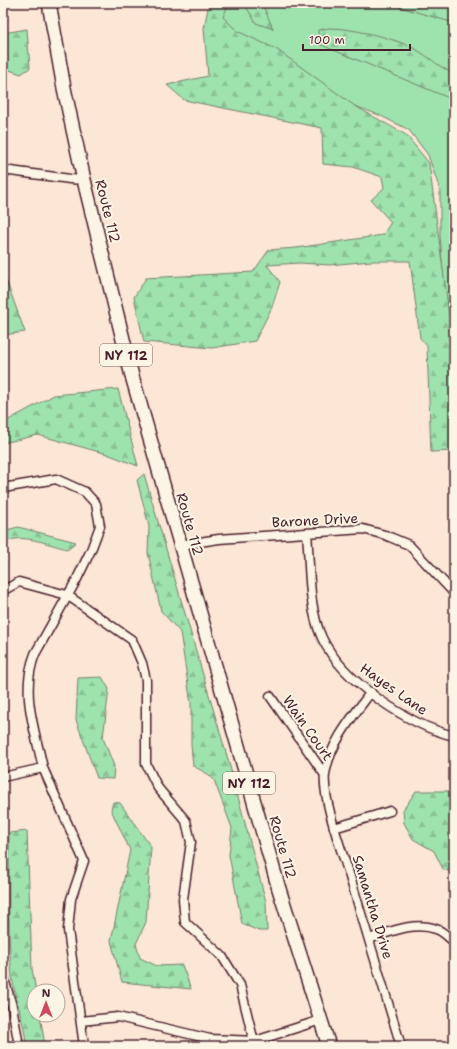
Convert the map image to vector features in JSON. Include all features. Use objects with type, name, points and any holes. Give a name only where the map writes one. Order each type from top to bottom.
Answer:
[{"type":"main road","name":"Route 112","points":[[49,3],[63,83],[84,180],[132,376],[279,890],[329,1046]]},
{"type":"street","points":[[3,170],[84,180]]},
{"type":"street","points":[[3,488],[56,479],[85,492],[96,504],[100,526],[91,550],[35,654],[28,680],[31,715],[43,768],[84,861],[71,899],[68,930],[84,1046]]},
{"type":"street","name":"Barone Drive","points":[[180,545],[219,539],[363,529],[385,535],[409,545],[454,593]]},
{"type":"street","name":"Hayes Lane","points":[[307,533],[312,595],[316,617],[322,638],[335,657],[345,669],[371,692],[420,724],[454,736]]},
{"type":"street","points":[[4,590],[19,582],[67,595],[132,640],[142,664],[146,680],[146,764],[158,788],[186,821],[191,842],[183,899],[185,922],[222,956],[240,985],[255,1043]]},
{"type":"street","points":[[325,775],[331,754],[357,711],[371,692]]},
{"type":"street","name":"Wain Court","points":[[270,696],[325,775]]},
{"type":"street","points":[[3,777],[43,768]]},
{"type":"street","name":"Samantha Drive","points":[[325,775],[328,804],[334,828],[401,1046]]},
{"type":"street","points":[[334,828],[390,811]]},
{"type":"street","points":[[369,939],[408,927],[417,926],[437,929],[454,942]]},
{"type":"street","points":[[3,975],[4,986],[12,1006],[19,1046]]},
{"type":"street","points":[[81,1021],[118,1017],[210,1039],[255,1043],[321,1020]]},
{"type":"green space","points":[[209,3],[229,3],[223,17],[237,31],[276,49],[355,106],[406,135],[429,163],[454,353],[454,451],[431,452],[427,346],[420,338],[410,261],[371,261],[329,265],[300,263],[267,265],[280,282],[272,307],[255,341],[212,348],[144,342],[134,297],[146,278],[253,272],[269,250],[296,248],[383,235],[391,222],[371,200],[384,188],[382,177],[353,167],[323,164],[322,128],[184,100],[167,85],[208,76],[204,28]]},
{"type":"green space","points":[[222,3],[447,3],[454,5],[454,324],[445,299],[440,236],[440,190],[428,155],[409,130],[379,115],[344,102],[209,17]]},
{"type":"green space","points":[[244,3],[262,3],[273,29],[256,23]]},
{"type":"green space","points":[[386,3],[454,3],[454,23]]},
{"type":"green space","points":[[338,28],[391,39],[415,49],[454,74],[454,100],[319,44],[318,30]]},
{"type":"green space","points":[[27,29],[30,68],[21,74],[3,68],[3,33]]},
{"type":"green space","points":[[3,272],[25,332],[3,335]]},
{"type":"green space","points":[[118,389],[138,466],[107,454],[38,435],[3,443],[3,423],[54,395]]},
{"type":"green space","points":[[144,474],[229,763],[266,902],[267,931],[259,931],[242,924],[229,855],[232,828],[214,780],[208,774],[193,766],[191,745],[191,704],[180,632],[161,611],[148,553],[149,526],[137,480]]},
{"type":"green space","points":[[18,527],[76,542],[67,549],[26,539],[10,540],[3,544],[3,531]]},
{"type":"green space","points":[[102,677],[109,689],[103,738],[114,766],[113,779],[97,778],[76,720],[78,678]]},
{"type":"green space","points":[[416,791],[454,791],[454,873],[443,869],[434,851],[413,839],[404,823],[403,810]]},
{"type":"green space","points":[[113,802],[120,803],[151,847],[146,922],[136,944],[140,958],[157,966],[182,965],[191,989],[122,982],[111,941],[130,850],[111,810]]},
{"type":"green space","points":[[27,831],[32,969],[35,983],[26,983],[26,1023],[41,1023],[45,1046],[26,1046],[24,1028],[13,986],[9,941],[9,833]]}]
